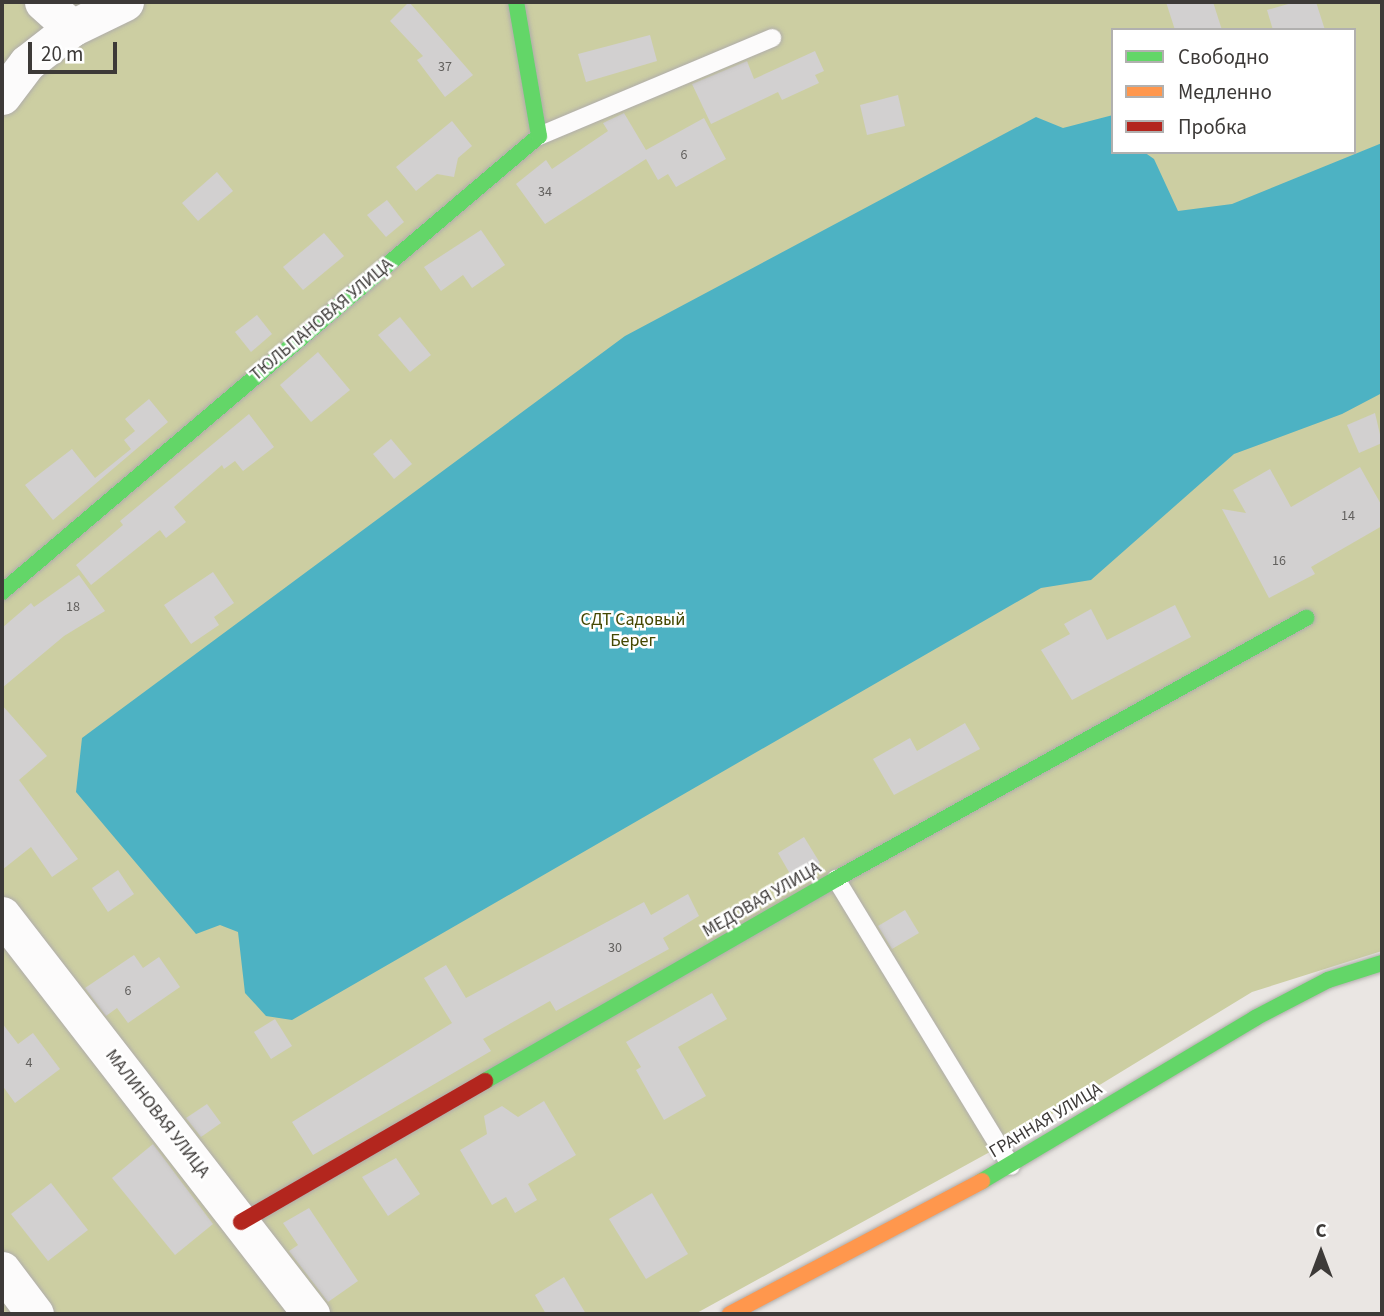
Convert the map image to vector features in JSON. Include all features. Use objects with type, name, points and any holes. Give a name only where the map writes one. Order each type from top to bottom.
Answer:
[{"type":"street","points":[[43,2],[72,28]]},
{"type":"street","points":[[2,96],[27,63],[72,28],[125,2]]},
{"type":"street","points":[[516,2],[539,136]]},
{"type":"street","name":"ТЮЛЬПАНОВАЯ УЛИЦА","points":[[2,592],[539,136]]},
{"type":"street","name":"МЕДОВАЯ УЛИЦА","points":[[241,1222],[836,879],[1306,618]]},
{"type":"street","name":"МАЛИНОВАЯ УЛИЦА","points":[[2,915],[311,1314]]},
{"type":"street","name":"ГРАННАЯ УЛИЦА","points":[[730,1314],[1011,1166],[1255,1018],[1328,981],[1382,963]]},
{"type":"street","points":[[2,1270],[35,1314]]},
{"type":"lane","points":[[539,136],[772,38]]},
{"type":"lane","points":[[836,879],[1011,1166]]},
{"type":"green space","name":"СДТ Садовый Берег","points":[[2,2],[1382,2],[1382,951],[1252,992],[988,1153],[695,1314],[2,1314]]},
{"type":"water","points":[[1111,116],[1111,154],[1147,154],[1154,159],[1178,211],[1232,204],[1382,143],[1382,393],[1342,414],[1234,454],[1091,580],[1041,588],[292,1020],[266,1016],[245,993],[238,932],[220,925],[196,934],[76,792],[82,738],[625,336],[1036,117],[1063,128]]},
{"type":"building","points":[[409,2],[473,75],[445,97],[417,60],[423,56],[390,21]]},
{"type":"building","points":[[1166,2],[1213,2],[1221,28],[1174,28]]},
{"type":"building","points":[[1295,2],[1316,2],[1324,28],[1272,28],[1267,10]]},
{"type":"building","points":[[650,35],[657,61],[586,82],[578,54]]},
{"type":"building","points":[[815,51],[824,71],[815,75],[819,83],[782,100],[778,92],[711,124],[692,84],[747,61],[754,79]]},
{"type":"building","points":[[898,95],[905,126],[867,135],[860,105]]},
{"type":"building","points":[[624,113],[646,150],[704,118],[726,159],[676,187],[668,174],[658,180],[646,159],[545,224],[516,184],[546,160],[552,169],[608,131],[603,123]]},
{"type":"building","points":[[452,121],[472,146],[458,158],[454,177],[437,174],[416,191],[396,167]]},
{"type":"building","points":[[217,172],[233,191],[198,221],[182,203]]},
{"type":"building","points":[[387,200],[404,222],[386,237],[367,215]]},
{"type":"building","points":[[481,230],[505,265],[472,288],[463,275],[441,291],[424,267]]},
{"type":"building","points":[[324,233],[344,256],[303,290],[283,267]]},
{"type":"building","points":[[257,315],[272,334],[251,352],[235,332]]},
{"type":"building","points":[[400,317],[431,355],[410,372],[378,335]]},
{"type":"building","points":[[318,352],[350,390],[311,422],[280,385]]},
{"type":"building","points":[[149,399],[168,422],[53,520],[25,485],[72,449],[95,478],[131,449],[124,440],[135,431],[125,419]]},
{"type":"building","points":[[1375,413],[1382,443],[1359,453],[1347,425]]},
{"type":"building","points":[[249,414],[274,447],[243,471],[235,461],[224,469],[222,465],[174,507],[186,522],[166,538],[160,530],[91,585],[76,565],[123,525],[120,521]]},
{"type":"building","points":[[391,439],[412,464],[394,479],[373,454]]},
{"type":"building","points":[[1360,467],[1382,506],[1382,526],[1311,567],[1315,574],[1269,598],[1222,509],[1246,513],[1233,490],[1270,469],[1291,507]]},
{"type":"building","points":[[213,572],[234,603],[214,617],[219,625],[191,644],[164,605]]},
{"type":"building","points":[[79,575],[105,611],[64,636],[2,688],[2,628],[31,603],[34,607]]},
{"type":"building","points":[[1175,605],[1191,637],[1072,700],[1041,650],[1070,634],[1064,624],[1091,609],[1107,640]]},
{"type":"building","points":[[2,705],[47,756],[19,780],[78,859],[52,877],[31,847],[2,870]]},
{"type":"building","points":[[965,723],[980,749],[894,795],[873,759],[910,738],[917,751]]},
{"type":"building","points":[[804,837],[820,863],[793,879],[778,853]]},
{"type":"building","points":[[118,870],[134,894],[108,912],[92,888]]},
{"type":"building","points":[[688,894],[699,916],[663,938],[669,949],[556,1011],[550,1001],[483,1039],[491,1051],[313,1155],[292,1122],[452,1023],[424,978],[446,965],[466,998],[644,902],[651,915]]},
{"type":"building","points":[[905,910],[919,933],[892,949],[878,926]]},
{"type":"building","points":[[134,955],[143,968],[159,957],[180,987],[128,1023],[117,1008],[106,1016],[85,988]]},
{"type":"building","points":[[712,993],[727,1019],[678,1047],[706,1096],[664,1120],[636,1070],[641,1067],[626,1042]]},
{"type":"building","points":[[275,1019],[292,1046],[271,1059],[254,1032]]},
{"type":"building","points":[[2,1023],[18,1044],[33,1033],[60,1069],[15,1103],[2,1085]]},
{"type":"building","points":[[544,1101],[576,1155],[528,1184],[537,1200],[515,1213],[506,1197],[492,1205],[460,1150],[487,1134],[484,1116],[502,1106],[518,1117]]},
{"type":"building","points":[[207,1104],[221,1123],[201,1137],[186,1118]]},
{"type":"building","points":[[153,1144],[213,1224],[175,1255],[112,1178]]},
{"type":"building","points":[[396,1158],[420,1194],[388,1216],[362,1177]]},
{"type":"building","points":[[51,1183],[88,1230],[48,1261],[11,1214]]},
{"type":"building","points":[[652,1193],[688,1254],[646,1279],[609,1219]]},
{"type":"building","points":[[309,1208],[358,1281],[328,1302],[289,1251],[298,1245],[283,1223]]},
{"type":"building","points":[[564,1277],[586,1314],[546,1314],[535,1295]]},
{"type":"traffic: fast","points":[[2,592],[539,136],[516,2]]},
{"type":"traffic: fast","points":[[485,1081],[836,879],[1306,618]]},
{"type":"traffic: fast","points":[[982,1181],[1255,1018],[1328,980],[1382,963]]},
{"type":"traffic: slow","points":[[730,1314],[982,1181]]},
{"type":"traffic: jam","points":[[241,1222],[485,1081]]}]
